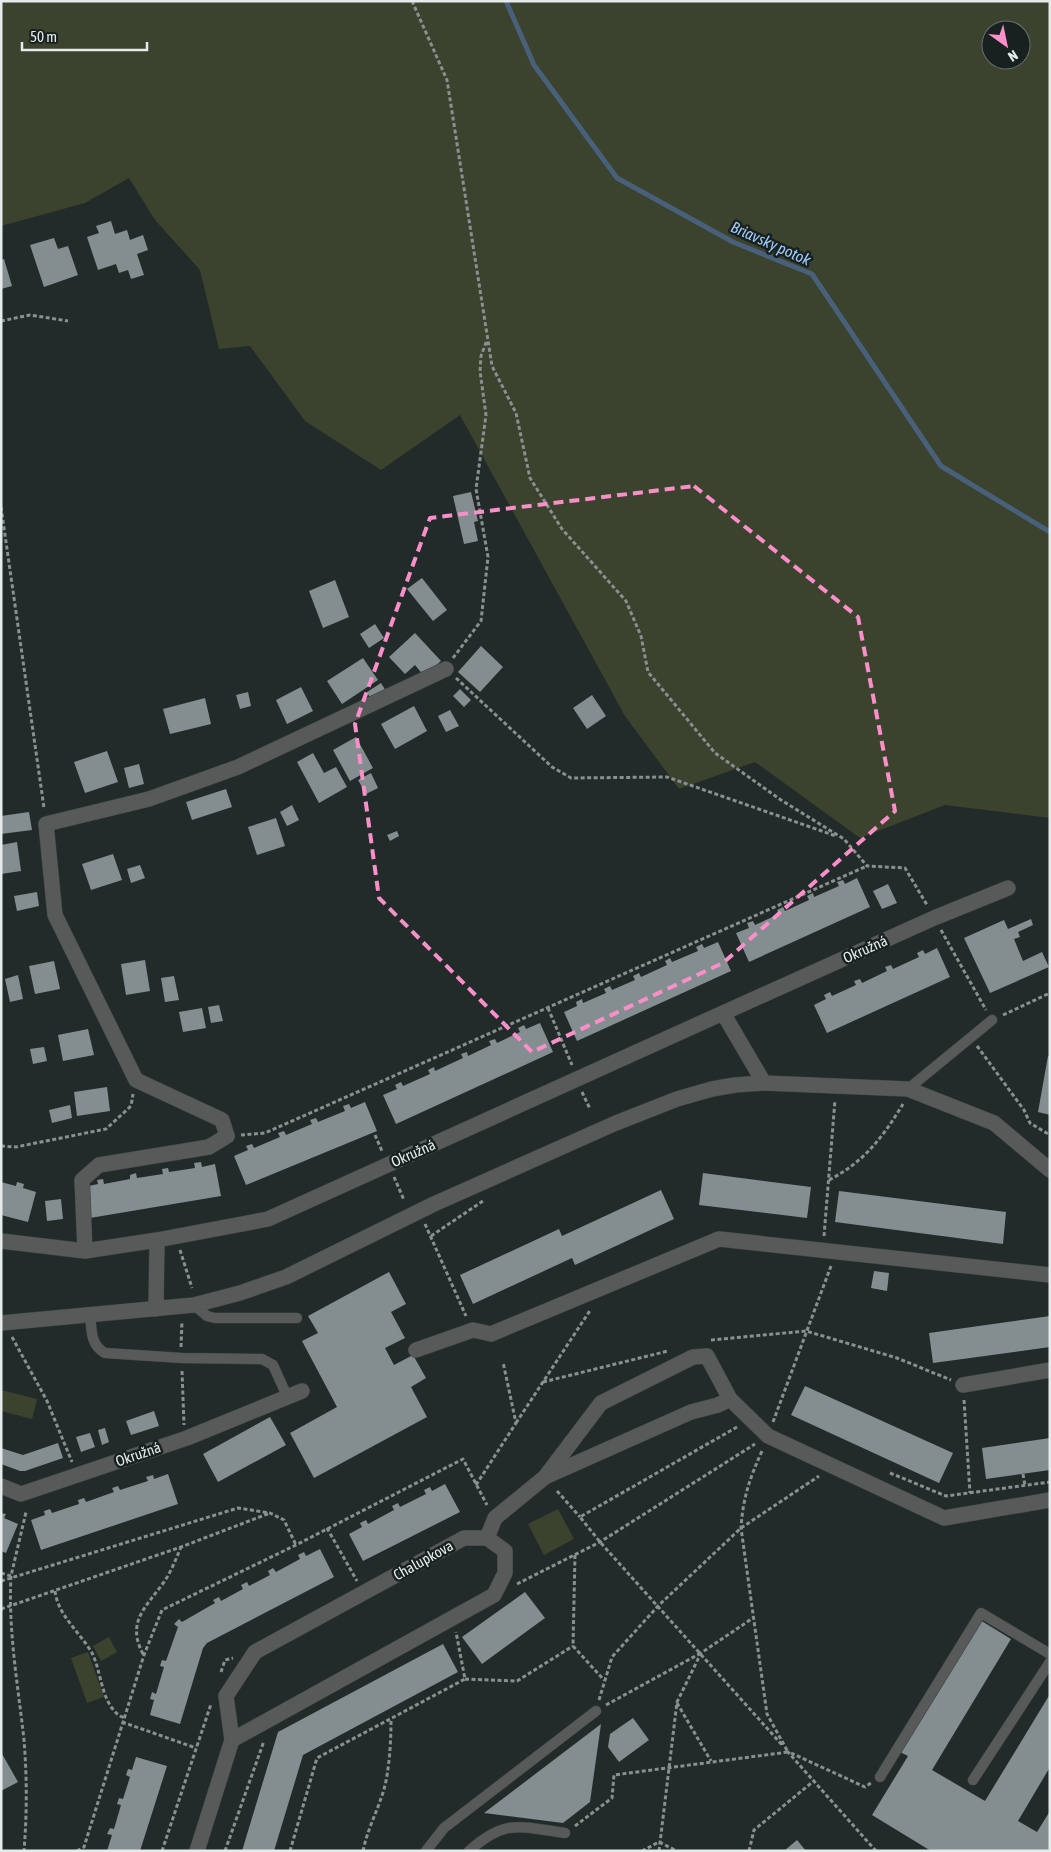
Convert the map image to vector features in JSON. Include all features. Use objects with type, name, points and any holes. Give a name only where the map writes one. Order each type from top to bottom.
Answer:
[{"type":"street","points":[[85,1251],[82,1180],[99,1166],[209,1147],[227,1136],[222,1120],[136,1080],[55,915],[46,824],[149,799],[238,767],[446,669]]},
{"type":"street","name":"Okružná","points":[[1,1241],[85,1251],[157,1240],[268,1219],[934,918],[1008,888]]},
{"type":"street","points":[[723,1013],[764,1083]]},
{"type":"street","points":[[4,1323],[194,1305],[240,1293],[286,1277],[419,1212],[616,1123],[677,1099],[712,1089],[764,1083],[908,1089],[994,1124],[1050,1170]]},
{"type":"street","points":[[416,1350],[473,1330],[492,1334],[720,1238],[1050,1275]]},
{"type":"street","points":[[156,1309],[157,1240]]},
{"type":"street","points":[[232,1740],[494,1595],[505,1573],[505,1551],[487,1538],[495,1518],[545,1477],[601,1403],[694,1357],[707,1356],[730,1399],[768,1436],[944,1518],[1050,1500]]},
{"type":"street","points":[[963,1385],[1050,1370]]},
{"type":"street","name":"Okružná","points":[[1,1486],[21,1494],[187,1438],[302,1391]]},
{"type":"street","points":[[545,1477],[691,1412],[718,1405],[730,1399]]},
{"type":"street","name":"Chalupkova","points":[[197,1851],[232,1740],[226,1696],[255,1652],[464,1538],[487,1538]]},
{"type":"lane","points":[[908,1089],[992,1020]]},
{"type":"lane","points":[[194,1305],[207,1316],[215,1318],[297,1318]]},
{"type":"lane","points":[[90,1315],[93,1342],[97,1348],[105,1353],[182,1358],[262,1359],[273,1365],[287,1396]]},
{"type":"lane","points":[[880,1777],[981,1613],[1050,1654]]},
{"type":"lane","points":[[972,1780],[1050,1662]]},
{"type":"lane","points":[[426,1851],[444,1828],[596,1710]]},
{"type":"lane","points":[[469,1851],[489,1835],[514,1826],[564,1834]]},
{"type":"path","points":[[412,1],[447,80],[492,366],[516,413],[530,478],[562,529],[626,601],[641,636],[648,672],[714,753],[781,800],[844,839],[867,866]]},
{"type":"path","points":[[1,321],[30,315],[68,322]]},
{"type":"path","points":[[488,339],[481,356],[480,371],[486,415],[476,489],[488,557],[481,621],[446,669],[552,767],[571,778],[667,777],[844,839]]},
{"type":"path","points":[[1,507],[46,824]]},
{"type":"path","points":[[227,1136],[265,1134],[867,866],[905,868],[992,1020],[1050,993]]},
{"type":"path","points":[[548,1008],[590,1108]]},
{"type":"path","points":[[970,1038],[1024,1110],[1030,1123],[1050,1135]]},
{"type":"path","points":[[1,1146],[16,1147],[106,1128],[131,1106],[136,1080]]},
{"type":"path","points":[[828,1181],[855,1164],[875,1147],[897,1114],[908,1089]]},
{"type":"path","points":[[823,1233],[835,1099]]},
{"type":"path","points":[[431,1236],[485,1200]]},
{"type":"path","points":[[419,1212],[473,1330]]},
{"type":"path","points":[[176,1236],[192,1288]]},
{"type":"path","points":[[788,1752],[766,1714],[741,1528],[743,1501],[750,1477],[768,1436],[806,1331],[832,1268]]},
{"type":"path","points":[[476,1486],[542,1382],[588,1316]]},
{"type":"path","points":[[182,1319],[184,1426],[187,1438]]},
{"type":"path","points":[[4,1323],[47,1401],[72,1462]]},
{"type":"path","points":[[704,1342],[806,1331],[897,1358],[963,1385],[970,1493]]},
{"type":"path","points":[[542,1382],[675,1349]]},
{"type":"path","points":[[503,1362],[516,1423]]},
{"type":"path","points":[[580,1517],[737,1427],[747,1425],[768,1436]]},
{"type":"path","points":[[494,1595],[600,1542],[768,1436]]},
{"type":"path","points":[[77,1851],[84,1847],[144,1655],[162,1610],[296,1545],[462,1459],[495,1518]]},
{"type":"path","points":[[886,1472],[946,1496],[1050,1482]]},
{"type":"path","points":[[1023,1474],[1025,1486]]},
{"type":"path","points":[[596,1710],[612,1657],[658,1606],[741,1528],[820,1475]]},
{"type":"path","points":[[557,1491],[600,1542],[815,1780],[876,1851]]},
{"type":"path","points":[[1,1581],[11,1576],[238,1508],[270,1513],[284,1520],[296,1545]]},
{"type":"path","points":[[24,1851],[27,1807],[24,1742],[10,1606],[11,1576],[26,1512]]},
{"type":"path","points":[[1,1609],[181,1547],[270,1513]]},
{"type":"path","points":[[327,1528],[364,1593]]},
{"type":"path","points":[[144,1655],[137,1637],[142,1610],[164,1582],[181,1547]]},
{"type":"path","points":[[575,1555],[573,1646],[604,1680]]},
{"type":"path","points":[[1,1573],[11,1576]]},
{"type":"path","points":[[54,1591],[59,1606],[92,1654],[103,1688],[112,1707],[123,1720],[196,1748]]},
{"type":"path","points":[[453,1618],[464,1680]]},
{"type":"path","points":[[596,1710],[701,1653],[753,1618]]},
{"type":"path","points":[[290,1851],[316,1758],[464,1680],[518,1680],[573,1646]]},
{"type":"path","points":[[219,1678],[225,1660],[255,1652]]},
{"type":"path","points":[[659,1851],[677,1702],[701,1653]]},
{"type":"path","points":[[162,1851],[214,1695]]},
{"type":"path","points":[[677,1702],[711,1761]]},
{"type":"path","points":[[225,1851],[272,1718]]},
{"type":"path","points":[[363,1851],[368,1829],[386,1782],[391,1719]]},
{"type":"path","points":[[564,1834],[612,1798],[614,1775],[788,1752],[866,1787],[880,1777]]},
{"type":"path","points":[[749,1851],[754,1830],[815,1780]]},
{"type":"path","points":[[642,1851],[659,1842]]},
{"type":"path","points":[[659,1842],[677,1851]]},
{"type":"highlighted area","points":[[694,486],[858,617],[895,811],[723,963],[532,1052],[379,898],[355,724],[430,518]]},
{"type":"green space","points":[[1,1],[1050,1],[1050,818],[945,805],[860,838],[755,762],[679,789],[625,716],[460,415],[381,470],[305,421],[250,346],[219,349],[200,270],[155,220],[129,178],[85,203],[1,226]]},
{"type":"green space","points":[[1,1390],[37,1399],[32,1419],[1,1411]]},
{"type":"green space","points":[[558,1509],[574,1539],[544,1555],[528,1524]]},
{"type":"green space","points":[[109,1637],[117,1652],[101,1661],[93,1646]]},
{"type":"green space","points":[[88,1652],[104,1697],[87,1703],[71,1658]]},
{"type":"building","points":[[111,221],[115,234],[127,230],[130,240],[143,235],[148,250],[137,254],[144,275],[131,279],[128,270],[119,273],[116,264],[98,270],[87,237],[99,233],[96,226]]},
{"type":"building","points":[[54,238],[58,249],[68,246],[78,275],[44,287],[30,245]]},
{"type":"building","points":[[4,259],[12,286],[1,289],[1,260]]},
{"type":"building","points":[[471,492],[478,521],[474,522],[478,541],[464,544],[453,496]]},
{"type":"building","points":[[422,578],[447,610],[433,621],[407,589]]},
{"type":"building","points":[[335,580],[349,617],[323,628],[309,591]]},
{"type":"building","points":[[375,624],[384,638],[369,648],[360,634]]},
{"type":"building","points":[[415,633],[441,661],[424,676],[415,665],[405,674],[389,657]]},
{"type":"building","points":[[481,646],[503,667],[480,692],[458,672]]},
{"type":"building","points":[[363,658],[378,680],[342,704],[327,681]]},
{"type":"building","points":[[381,683],[386,691],[371,700],[367,692]]},
{"type":"building","points":[[301,687],[313,711],[287,724],[276,700]]},
{"type":"building","points":[[460,689],[471,700],[464,707],[453,696]]},
{"type":"building","points":[[248,692],[251,706],[240,709],[236,695]]},
{"type":"building","points":[[592,695],[606,716],[587,729],[573,708]]},
{"type":"building","points":[[205,698],[211,724],[170,734],[163,709]]},
{"type":"building","points":[[414,706],[427,731],[395,749],[381,724]]},
{"type":"building","points":[[450,710],[459,726],[446,732],[438,716]]},
{"type":"building","points":[[356,737],[373,768],[350,781],[333,750]]},
{"type":"building","points":[[107,751],[118,782],[85,793],[74,762]]},
{"type":"building","points":[[313,753],[324,773],[336,767],[347,787],[319,803],[297,762]]},
{"type":"building","points":[[139,764],[144,784],[129,788],[124,768]]},
{"type":"building","points":[[371,773],[378,788],[366,794],[358,780]]},
{"type":"building","points":[[226,789],[232,807],[192,820],[186,802]]},
{"type":"building","points":[[292,805],[299,820],[287,826],[280,812]]},
{"type":"building","points":[[29,812],[32,830],[1,834],[1,816]]},
{"type":"building","points":[[276,818],[285,846],[257,855],[248,827]]},
{"type":"building","points":[[397,831],[399,836],[390,841],[387,835]]},
{"type":"building","points":[[17,842],[21,871],[1,874],[1,845]]},
{"type":"building","points":[[113,854],[122,880],[91,890],[82,864]]},
{"type":"building","points":[[140,865],[145,878],[131,883],[127,869]]},
{"type":"building","points":[[857,878],[870,907],[749,962],[736,933],[749,928],[747,923],[753,921],[755,925],[779,914],[777,910],[783,907],[785,911],[809,900],[807,896],[813,893],[814,897],[839,886],[837,882],[843,880],[845,884]]},
{"type":"building","points":[[888,884],[897,903],[882,909],[873,891]]},
{"type":"building","points":[[37,892],[39,906],[17,911],[14,896]]},
{"type":"building","points":[[1031,919],[1033,925],[1018,932],[1020,937],[1014,939],[1023,961],[1042,952],[1049,967],[990,993],[964,938],[1004,920],[1008,929]]},
{"type":"building","points":[[718,942],[731,971],[577,1041],[564,1012],[577,1006],[576,1002],[582,999],[583,1003],[606,993],[604,989],[610,986],[612,990],[635,980],[633,976],[639,973],[641,977],[667,965],[665,961],[670,958],[672,962],[698,951],[696,947],[702,944],[704,948]]},
{"type":"building","points":[[937,948],[950,977],[827,1033],[814,1005],[826,999],[824,995],[830,992],[832,996],[856,985],[854,981],[860,979],[862,983],[887,971],[885,967],[891,965],[893,969],[919,957],[917,953],[923,950],[925,954]]},
{"type":"building","points":[[145,960],[150,991],[126,995],[121,964]]},
{"type":"building","points":[[54,961],[60,989],[35,994],[29,966]]},
{"type":"building","points":[[18,975],[23,999],[10,1002],[5,979]]},
{"type":"building","points":[[174,976],[179,1000],[165,1002],[161,978]]},
{"type":"building","points":[[219,1005],[223,1021],[211,1023],[208,1007]]},
{"type":"building","points":[[202,1008],[206,1028],[183,1032],[179,1012]]},
{"type":"building","points":[[540,1023],[553,1052],[396,1124],[383,1095],[397,1089],[395,1085],[401,1082],[403,1086],[430,1074],[428,1070],[434,1067],[435,1071],[463,1058],[461,1054],[467,1052],[468,1056],[491,1045],[489,1041],[495,1039],[497,1043],[520,1032],[518,1028],[524,1025],[526,1029]]},
{"type":"building","points":[[88,1029],[94,1055],[63,1061],[58,1035]]},
{"type":"building","points":[[44,1047],[47,1061],[33,1064],[30,1049]]},
{"type":"building","points":[[1048,1056],[1050,1056],[1050,1115],[1038,1112]]},
{"type":"building","points":[[107,1087],[110,1111],[77,1116],[74,1092]]},
{"type":"building","points":[[365,1102],[377,1131],[246,1185],[234,1156],[248,1150],[246,1146],[252,1144],[254,1148],[280,1137],[278,1133],[284,1131],[286,1135],[312,1124],[310,1120],[316,1118],[318,1122],[345,1111],[343,1106],[349,1104],[351,1108]]},
{"type":"building","points":[[70,1105],[72,1118],[52,1123],[49,1110]]},
{"type":"building","points":[[201,1162],[202,1167],[215,1164],[221,1196],[90,1218],[84,1187],[98,1184],[97,1180],[103,1179],[104,1184],[130,1179],[130,1175],[136,1173],[137,1178],[163,1174],[162,1169],[168,1168],[169,1172],[195,1168],[194,1163]]},
{"type":"building","points":[[703,1173],[811,1187],[807,1218],[699,1205]]},
{"type":"building","points":[[1,1182],[16,1186],[17,1182],[24,1184],[23,1188],[36,1192],[28,1222],[1,1215]]},
{"type":"building","points":[[661,1190],[674,1219],[575,1265],[572,1258],[473,1304],[460,1275],[559,1229],[562,1236]]},
{"type":"building","points":[[839,1191],[1006,1212],[1003,1244],[835,1222]]},
{"type":"building","points":[[61,1199],[63,1219],[47,1221],[45,1201]]},
{"type":"building","points":[[874,1271],[889,1273],[887,1291],[871,1288]]},
{"type":"building","points":[[389,1272],[406,1304],[391,1312],[405,1338],[385,1348],[394,1365],[413,1355],[426,1378],[411,1387],[427,1417],[314,1478],[290,1433],[337,1407],[302,1341],[318,1333],[308,1316]]},
{"type":"building","points":[[1050,1316],[1050,1347],[933,1363],[929,1333]]},
{"type":"building","points":[[805,1386],[953,1453],[939,1483],[791,1415]]},
{"type":"building","points":[[154,1411],[159,1426],[131,1435],[126,1421]]},
{"type":"building","points":[[270,1417],[286,1445],[218,1482],[203,1454]]},
{"type":"building","points":[[105,1428],[109,1442],[102,1445],[98,1430]]},
{"type":"building","points":[[90,1433],[95,1447],[81,1452],[76,1437]]},
{"type":"building","points":[[1050,1438],[1050,1470],[986,1479],[982,1448]]},
{"type":"building","points":[[58,1443],[63,1458],[25,1471],[1,1464],[1,1448],[23,1455]]},
{"type":"building","points":[[168,1474],[178,1504],[41,1550],[31,1520],[45,1515],[44,1511],[50,1509],[52,1513],[79,1504],[78,1500],[84,1498],[86,1502],[114,1492],[112,1488],[118,1486],[120,1490],[148,1481],[146,1477],[153,1475],[154,1479]]},
{"type":"building","points":[[445,1484],[460,1512],[363,1561],[349,1534],[362,1527],[360,1523],[366,1520],[368,1524],[394,1510],[392,1506],[398,1503],[400,1507],[426,1494],[424,1490],[430,1487],[432,1491]]},
{"type":"building","points":[[1,1513],[6,1514],[4,1518],[18,1524],[6,1553],[1,1551]]},
{"type":"building","points":[[320,1549],[334,1577],[207,1643],[203,1648],[180,1724],[150,1715],[154,1700],[150,1699],[152,1692],[156,1694],[164,1667],[160,1666],[162,1660],[166,1661],[178,1627],[174,1624],[179,1619],[182,1622],[215,1603],[213,1600],[219,1597],[221,1601],[243,1589],[241,1585],[247,1582],[249,1586],[270,1575],[268,1571],[273,1568],[276,1572],[300,1559],[298,1555],[304,1552],[306,1556]]},
{"type":"building","points":[[525,1592],[545,1618],[482,1664],[462,1637]]},
{"type":"building","points":[[980,1620],[1011,1639],[932,1770],[985,1801],[1050,1694],[1050,1767],[1018,1821],[1037,1832],[1050,1811],[1050,1851],[931,1851],[872,1815],[908,1756],[900,1752]]},
{"type":"building","points":[[443,1644],[458,1672],[303,1755],[274,1851],[242,1851],[278,1732]]},
{"type":"building","points":[[633,1718],[649,1740],[619,1762],[608,1747],[610,1734]]},
{"type":"building","points":[[601,1724],[590,1802],[563,1823],[484,1813]]},
{"type":"building","points":[[1,1752],[18,1782],[1,1791]]},
{"type":"building","points":[[136,1757],[167,1766],[140,1851],[107,1851],[112,1835],[107,1834],[110,1828],[114,1829],[121,1805],[117,1804],[119,1798],[123,1799],[130,1777],[126,1775],[128,1769],[132,1770]]},
{"type":"building","points":[[797,1840],[806,1851],[784,1851]]},
{"type":"waterway","name":"Briavsky potok","points":[[506,1],[534,65],[617,178],[733,242],[812,274],[941,466],[1050,532]]}]
